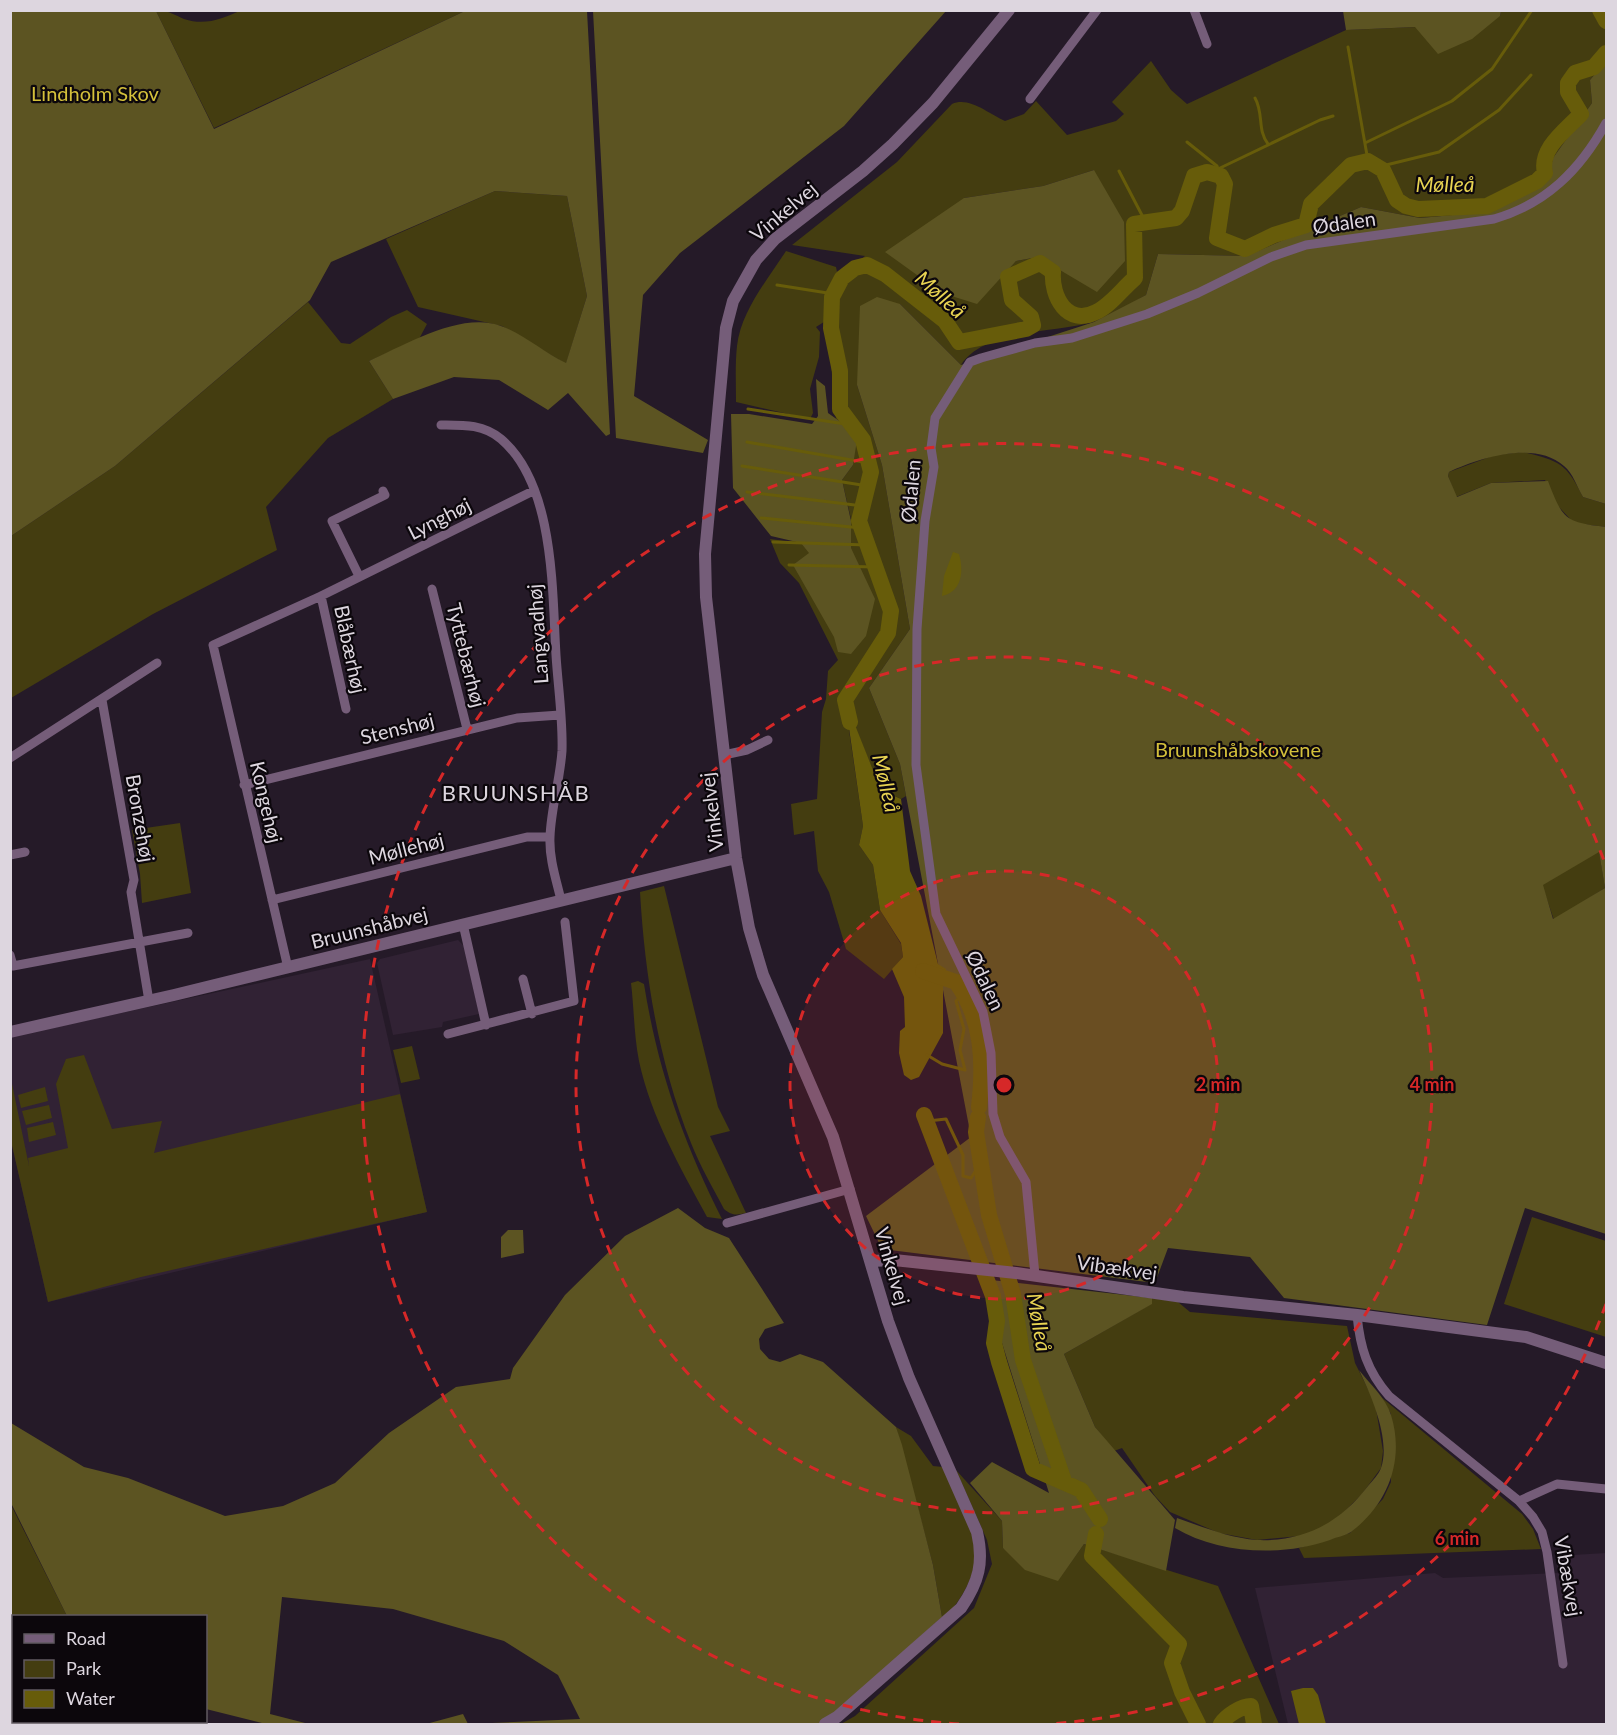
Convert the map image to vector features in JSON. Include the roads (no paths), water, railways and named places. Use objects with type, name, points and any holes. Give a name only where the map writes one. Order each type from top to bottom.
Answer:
[{"type":"street","name":"Vinkelvej","points":[[825,1725],[961,1608],[974,1588],[980,1572],[981,1551],[977,1532],[909,1378],[888,1321],[850,1189],[820,1105],[763,975],[749,928],[736,858],[706,597],[705,554],[726,328],[733,301],[756,260],[776,239],[894,144],[933,103],[1009,10]]},
{"type":"street","points":[[1030,99],[1097,10]]},
{"type":"street","points":[[1194,10],[1207,44]]},
{"type":"street","name":"Ødalen","points":[[1035,1275],[1026,1182],[1000,1137],[993,1114],[991,1053],[983,1012],[972,983],[956,957],[936,914],[916,765],[917,629],[925,521],[934,467],[931,448],[935,418],[970,362],[981,358],[1035,343],[1072,338],[1148,314],[1198,293],[1271,257],[1306,245],[1494,219],[1517,212],[1553,190],[1578,167],[1606,123]]},
{"type":"street","name":"Langvadhøj","points":[[441,425],[469,424],[499,438],[517,457],[533,491],[549,542],[562,750],[550,837],[551,856],[561,900]]},
{"type":"street","points":[[359,576],[332,521],[385,495],[383,491]]},
{"type":"street","name":"Lynghøj","points":[[213,645],[321,596],[533,491]]},
{"type":"street","name":"Tyttebærhøj","points":[[432,589],[467,729]]},
{"type":"street","name":"Blåbærhøj","points":[[321,596],[346,709]]},
{"type":"street","name":"Kongehøj","points":[[213,645],[288,968]]},
{"type":"street","points":[[10,758],[157,663]]},
{"type":"street","name":"Bronzehøj","points":[[102,700],[134,880],[131,892],[149,1001]]},
{"type":"street","name":"Stenshøj","points":[[244,785],[517,718],[560,716]]},
{"type":"street","name":"Vinkelvej","points":[[724,755],[747,750],[768,740]]},
{"type":"street","name":"Møllehøj","points":[[272,900],[527,837],[550,837]]},
{"type":"street","points":[[10,855],[25,852]]},
{"type":"street","name":"Bruunshåbvej","points":[[10,1032],[288,968],[736,858]]},
{"type":"street","points":[[448,1034],[532,1014],[574,1001],[565,922]]},
{"type":"street","points":[[463,924],[486,1025]]},
{"type":"street","points":[[10,955],[13,966],[188,933]]},
{"type":"street","points":[[523,979],[532,1014]]},
{"type":"street","points":[[727,1223],[850,1189]]},
{"type":"street","name":"Vibækvej","points":[[871,1261],[894,1260],[976,1268],[1183,1297],[1357,1314],[1526,1337],[1606,1363]]},
{"type":"street","name":"Vibækvej","points":[[1357,1314],[1363,1355],[1378,1384],[1389,1396],[1519,1501],[1542,1532],[1563,1664]]},
{"type":"street","points":[[1519,1501],[1557,1484],[1606,1489]]},
{"type":"water","points":[[953,552],[959,554],[960,580],[954,590],[942,596],[944,576]]},
{"type":"water","points":[[845,700],[881,790],[901,799],[910,871],[921,896],[938,964],[946,969],[943,977],[943,1033],[919,1077],[911,1080],[904,1075],[899,1053],[900,1031],[905,1027],[904,997],[892,969],[903,957],[901,943],[880,910],[873,865],[859,845],[863,826]]},
{"type":"water","points":[[1313,1688],[1318,1695],[1326,1724],[1299,1724],[1291,1691]]},
{"type":"waterway","points":[[1365,143],[1452,101],[1492,69],[1532,10]]},
{"type":"waterway","name":"Mølleå","points":[[1600,10],[1606,21]]},
{"type":"waterway","points":[[1348,47],[1368,161]]},
{"type":"waterway","name":"Mølleå","points":[[850,722],[845,700],[888,633],[891,611],[859,521],[871,472],[863,440],[840,409],[840,371],[831,328],[832,297],[842,278],[855,268],[867,265],[885,274],[945,321],[959,342],[1026,329],[1033,325],[1031,317],[1012,300],[1008,277],[1040,263],[1053,272],[1058,299],[1069,312],[1086,316],[1101,309],[1135,278],[1134,224],[1176,218],[1182,211],[1194,176],[1207,172],[1221,176],[1225,184],[1217,238],[1245,249],[1274,235],[1306,225],[1311,204],[1351,165],[1368,161],[1383,170],[1397,200],[1406,206],[1418,209],[1487,206],[1537,181],[1545,173],[1544,164],[1550,148],[1581,114],[1568,92],[1568,83],[1575,73],[1594,67],[1606,53]]},
{"type":"waterway","points":[[1378,167],[1439,152],[1499,110],[1531,75]]},
{"type":"waterway","points":[[1255,98],[1263,133],[1268,144]]},
{"type":"waterway","points":[[1218,169],[1320,120],[1333,116]]},
{"type":"waterway","points":[[1187,142],[1217,166],[1221,176]]},
{"type":"waterway","points":[[1119,171],[1145,221]]},
{"type":"waterway","points":[[777,285],[834,294]]},
{"type":"waterway","points":[[748,409],[852,425]]},
{"type":"waterway","points":[[747,442],[869,463]]},
{"type":"waterway","points":[[742,466],[868,486]]},
{"type":"waterway","points":[[747,492],[863,506]]},
{"type":"waterway","points":[[761,518],[861,528]]},
{"type":"waterway","points":[[773,542],[867,545]]},
{"type":"waterway","points":[[789,565],[875,567]]},
{"type":"waterway","name":"Mølleå","points":[[923,971],[956,982],[972,1011],[980,1042],[979,1107]]},
{"type":"waterway","points":[[927,1055],[942,1064],[965,1070],[960,1050],[964,1029],[956,1001],[964,993]]},
{"type":"waterway","points":[[924,1115],[993,1296],[997,1321],[994,1343],[1033,1469],[1081,1490],[1100,1519]]},
{"type":"waterway","name":"Mølleå","points":[[978,1117],[976,1132],[989,1215],[1013,1294],[1023,1360],[1064,1481]]},
{"type":"waterway","points":[[928,1121],[946,1119],[963,1155],[963,1176],[971,1178],[978,1167],[983,1166]]},
{"type":"waterway","name":"Mølleå","points":[[1096,1534],[1092,1556],[1179,1644],[1172,1663],[1182,1692],[1198,1724]]},
{"type":"waterway","name":"Mølleå","points":[[1221,1724],[1234,1712],[1251,1706],[1254,1724]]},
{"type":"district","name":"BRUUNSHÅB","points":[[516,792]]},
{"type":"park label","name":"Lindholm Skov","points":[[95,93]]},
{"type":"park label","name":"Bruunshåbskovene","points":[[1238,749]]}]
